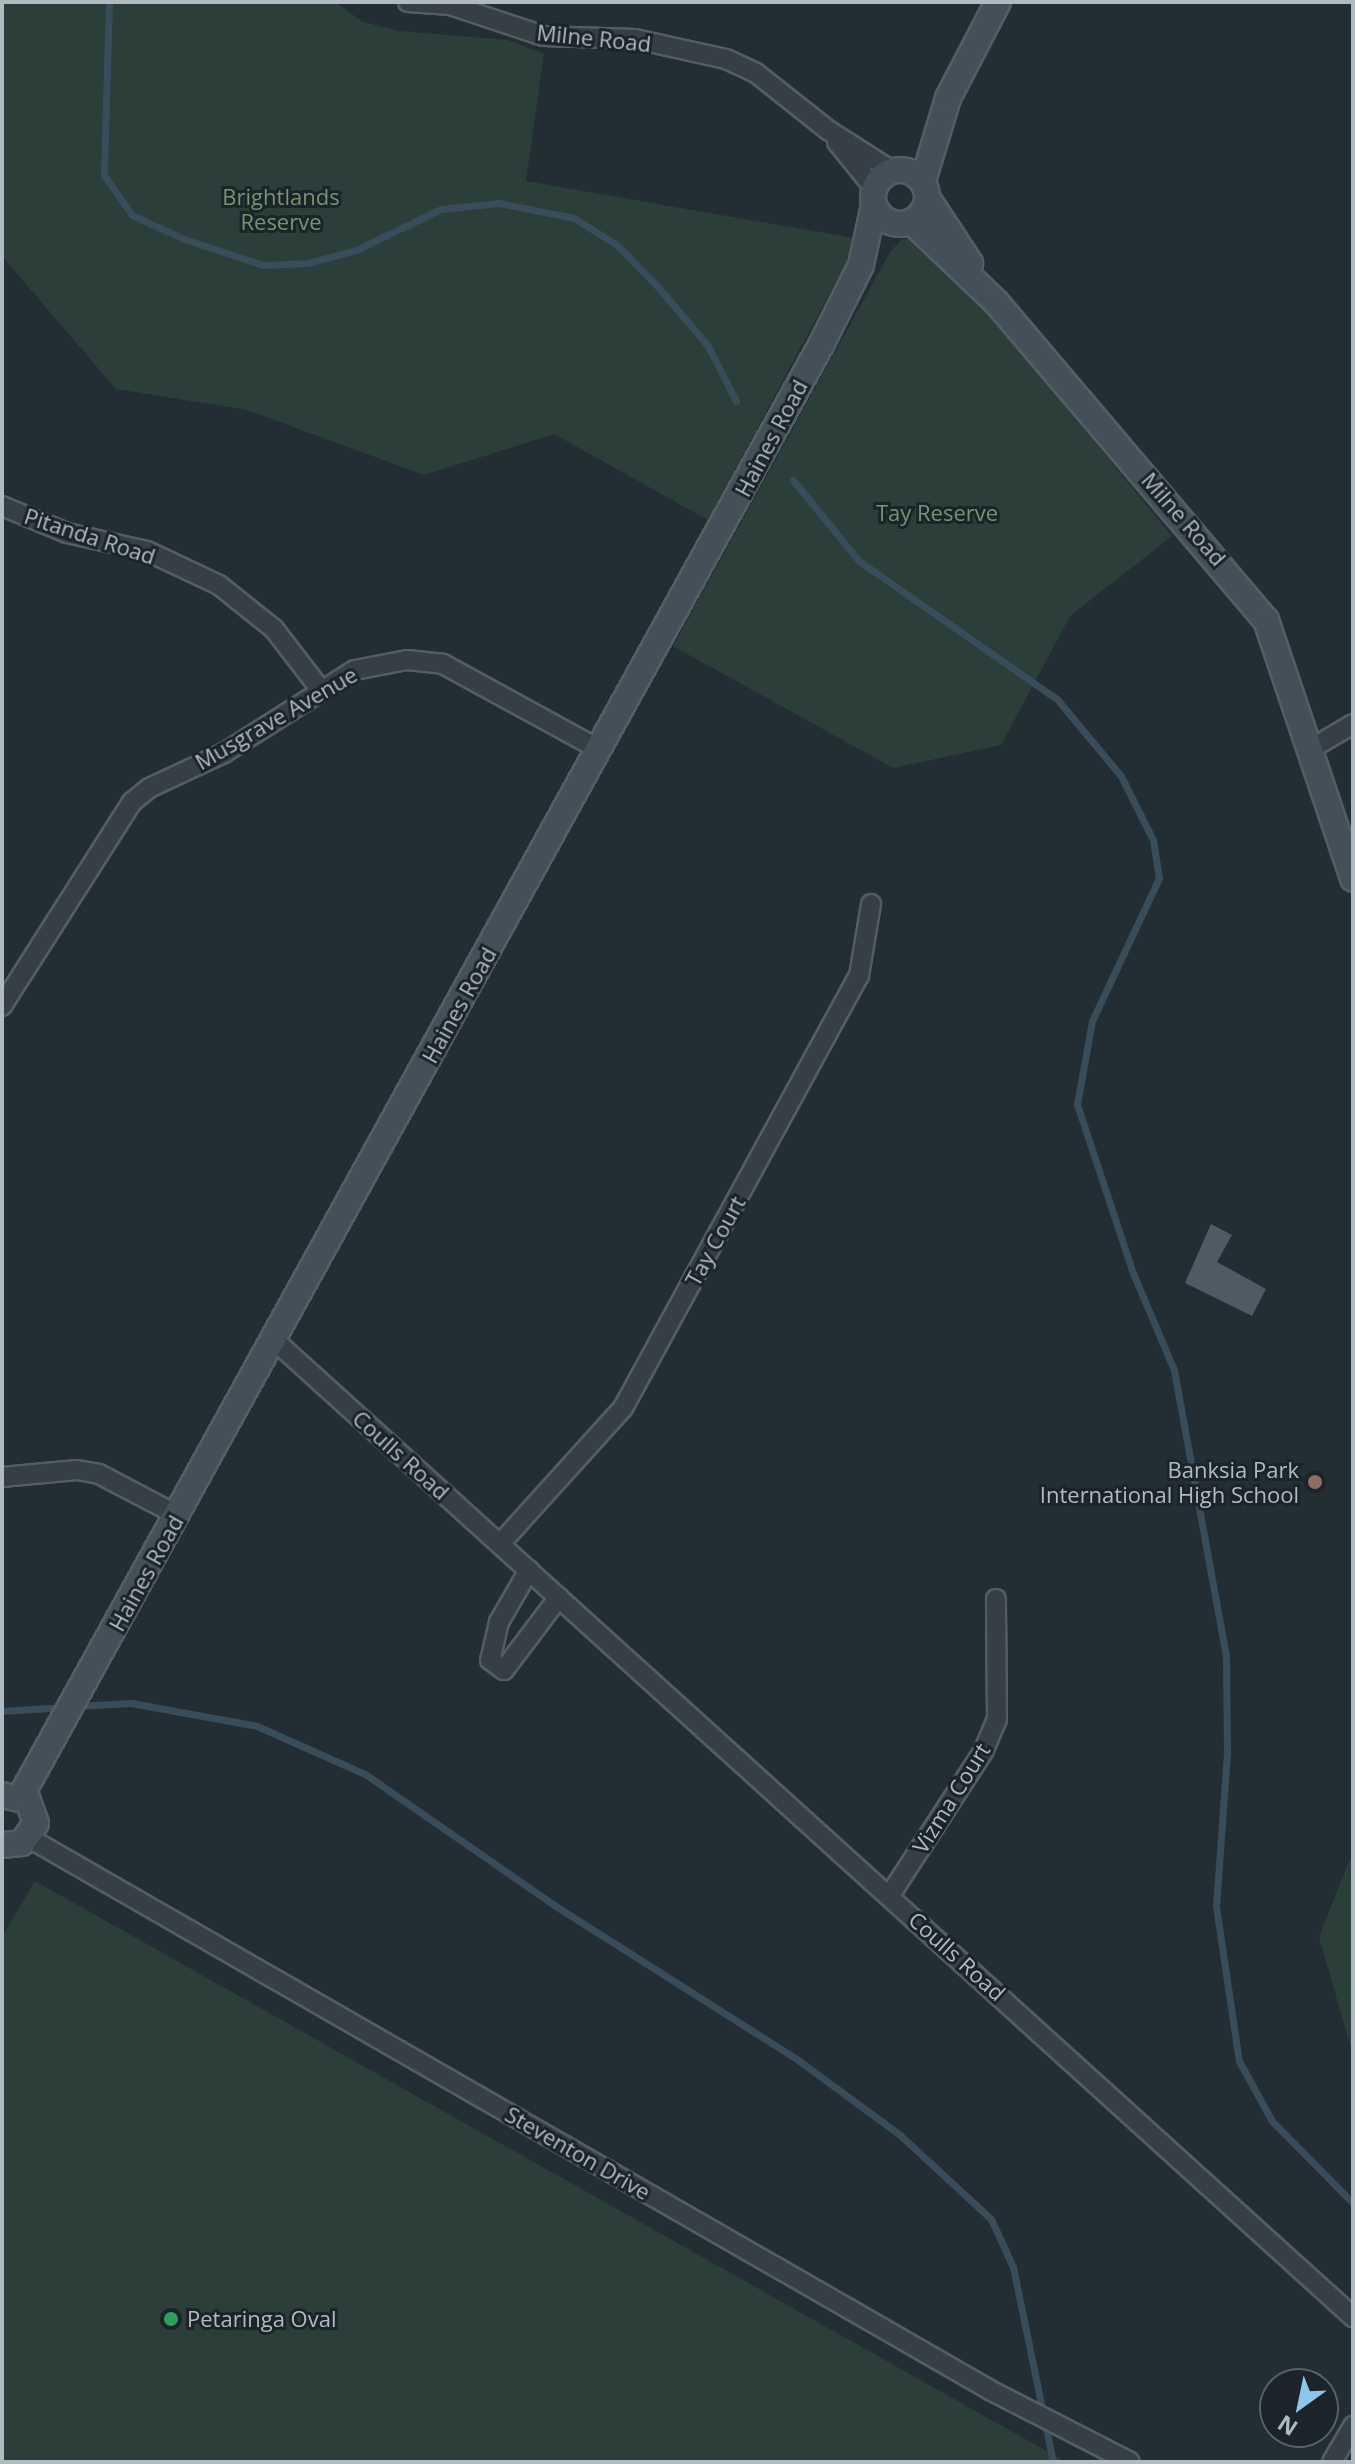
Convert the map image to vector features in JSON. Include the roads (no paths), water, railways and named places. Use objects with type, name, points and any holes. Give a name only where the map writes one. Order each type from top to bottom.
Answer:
[{"type":"main road","points":[[874,197],[948,98],[998,2]]},
{"type":"main road","points":[[861,265],[907,223],[926,190],[948,98]]},
{"type":"main road","points":[[896,170],[926,190],[996,302]]},
{"type":"main road","name":"Milne Road","points":[[874,197],[885,219],[907,223],[996,302],[1266,620],[1353,879]]},
{"type":"main road","name":"Haines Road","points":[[12,1796],[80,1692],[600,750],[861,265],[874,197]]},
{"type":"main road","points":[[2,1845],[29,1838],[36,1815],[12,1796]]},
{"type":"street","name":"Milne Road","points":[[408,2],[450,5],[544,36],[635,39],[726,59],[756,73],[828,130],[896,170]]},
{"type":"street","points":[[828,130],[874,197]]},
{"type":"street","name":"Pitanda Road","points":[[2,506],[67,533],[147,551],[219,585],[274,629],[320,689]]},
{"type":"street","name":"Musgrave Avenue","points":[[2,1006],[132,802],[149,788],[224,753],[320,689],[377,663],[443,664],[600,750]]},
{"type":"street","points":[[1309,750],[1353,724]]},
{"type":"street","name":"Tay Court","points":[[500,1544],[623,1408],[859,976],[871,904]]},
{"type":"street","name":"Coulls Road","points":[[274,1340],[1353,2317]]},
{"type":"street","points":[[2,1477],[77,1470],[99,1474],[177,1515]]},
{"type":"street","points":[[529,1570],[499,1622],[490,1660],[504,1670],[559,1597]]},
{"type":"street","name":"Vizma Court","points":[[890,1895],[983,1752],[997,1719],[996,1599]]},
{"type":"street","name":"Steventon Drive","points":[[29,1838],[990,2390],[1130,2462]]},
{"type":"street","points":[[1332,2462],[1353,2426]]},
{"type":"waterway","points":[[109,2],[104,175],[132,215],[184,239],[263,265],[308,263],[356,250],[441,209],[499,203],[574,218],[617,245],[658,287],[708,346],[736,401]]},
{"type":"waterway","points":[[793,480],[859,561],[1057,699],[1121,776],[1153,840],[1159,878],[1092,1021],[1077,1104],[1133,1273],[1174,1370],[1226,1657],[1227,1753],[1216,1906],[1239,2061],[1272,2121],[1353,2203]]},
{"type":"waterway","points":[[76,1706],[131,1703],[257,1726],[365,1774],[554,1905],[798,2060],[900,2135],[991,2219],[1013,2267],[1053,2462]]},
{"type":"waterway","points":[[2,1711],[64,1707]]},
{"type":"place","name":"Banksia Park International High School","points":[[1315,1482]]},
{"type":"place","name":"Petaringa Oval","points":[[171,2319]]},
{"type":"park label","name":"Brightlands Reserve","points":[[281,208]]},
{"type":"park label","name":"Tay Reserve","points":[[937,513]]}]
